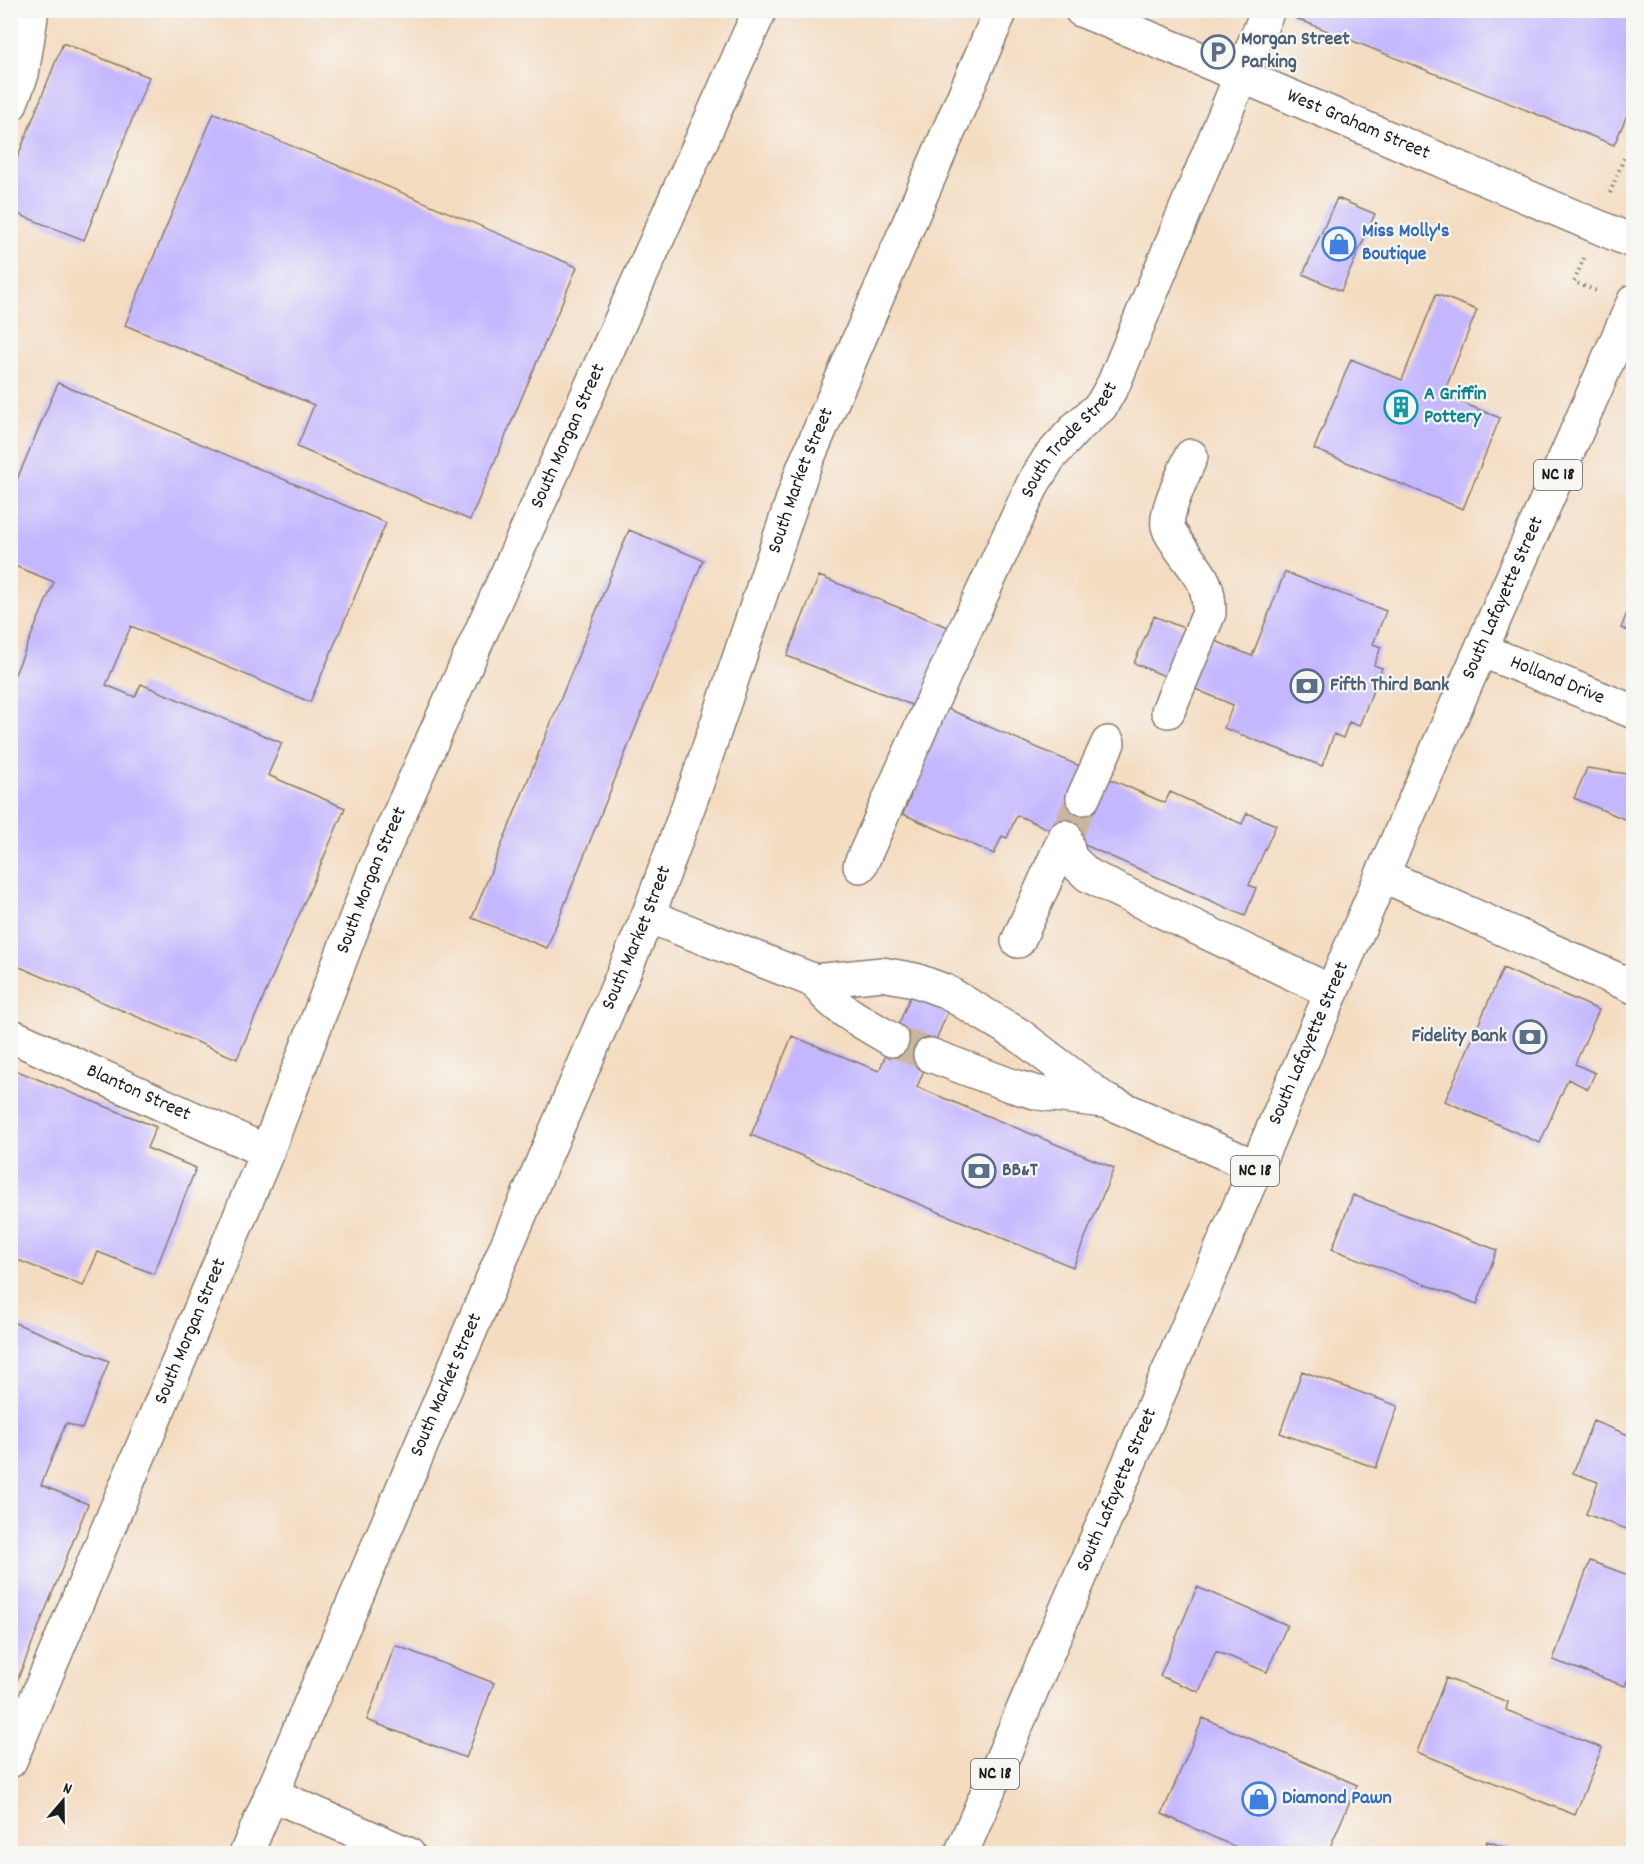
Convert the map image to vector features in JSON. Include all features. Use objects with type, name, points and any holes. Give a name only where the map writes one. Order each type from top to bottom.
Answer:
[{"type":"street","points":[[10,105],[22,74],[31,17],[30,10]]},
{"type":"street","name":"South Morgan Street","points":[[10,1761],[267,1152],[376,866],[760,10]]},
{"type":"street","name":"South Market Street","points":[[246,1854],[648,916],[698,780],[803,469],[1001,10]]},
{"type":"street","name":"West Graham Street","points":[[1081,10],[1634,242]]},
{"type":"street","name":"South Trade Street","points":[[860,866],[945,673],[1034,482],[1049,458],[1076,428],[1101,406],[1114,383],[1269,10]]},
{"type":"street","name":"South Lafayette Street","points":[[961,1854],[1382,874],[1634,301]]},
{"type":"street","points":[[1168,711],[1209,613],[1209,596],[1200,573],[1168,528],[1169,512],[1191,456]]},
{"type":"street","name":"Holland Drive","points":[[1481,650],[1634,712]]},
{"type":"street","points":[[1083,798],[1108,743]]},
{"type":"street","points":[[1018,941],[1065,837],[1070,858],[1088,875],[1332,992]]},
{"type":"street","points":[[1382,874],[1634,987]]},
{"type":"street","points":[[648,916],[815,981],[882,974],[915,980],[945,991],[1019,1035],[1106,1101],[1257,1167]]},
{"type":"street","points":[[815,981],[823,994],[835,1004],[892,1040]]},
{"type":"street","name":"Blanton Street","points":[[10,1035],[267,1152]]},
{"type":"street","points":[[930,1055],[1029,1090],[1106,1101]]},
{"type":"street","points":[[271,1794],[408,1854]]},
{"type":"building","points":[[1292,10],[1634,10],[1634,99],[1614,145],[1290,16]]},
{"type":"building","points":[[63,43],[149,77],[84,240],[10,211],[10,176]]},
{"type":"building","points":[[214,113],[577,267],[470,520],[297,447],[314,405],[125,325]]},
{"type":"building","name":"Miss Molly's Boutique","points":[[1337,198],[1375,214],[1341,291],[1303,274]]},
{"type":"building","name":"A Griffin Pottery","points":[[1436,294],[1477,310],[1443,395],[1500,418],[1463,509],[1314,449],[1351,359],[1402,380]]},
{"type":"building","points":[[58,383],[386,523],[310,702],[131,626],[106,685],[135,697],[141,684],[282,743],[268,775],[345,808],[237,1059],[10,963],[10,672],[15,674],[54,582],[10,564],[10,496]]},
{"type":"building","points":[[629,530],[703,560],[547,948],[472,918]]},
{"type":"building","name":"Fifth Third Bank","points":[[1285,572],[1386,611],[1373,644],[1381,647],[1374,665],[1382,668],[1359,726],[1349,722],[1343,738],[1334,734],[1322,766],[1224,728],[1233,705],[1134,663],[1154,616],[1252,656]]},
{"type":"building","points":[[819,576],[953,629],[922,709],[787,656]]},
{"type":"building","points":[[1634,598],[1634,633],[1621,628]]},
{"type":"building","points":[[939,705],[1165,803],[1170,792],[1242,824],[1247,813],[1276,825],[1249,885],[1256,888],[1245,916],[1017,815],[1007,838],[1002,836],[994,854],[903,814],[911,795],[901,791]]},
{"type":"building","points":[[1587,768],[1634,775],[1634,823],[1574,798]]},
{"type":"building","name":"Fidelity Bank","points":[[1503,968],[1599,1010],[1575,1064],[1595,1073],[1588,1089],[1568,1079],[1540,1143],[1445,1101]]},
{"type":"building","points":[[913,990],[950,1006],[917,1087],[1114,1168],[1073,1267],[751,1135],[792,1036],[879,1071]]},
{"type":"building","points":[[10,1068],[156,1127],[147,1148],[196,1168],[154,1274],[98,1252],[83,1286],[10,1257]]},
{"type":"building","points":[[1353,1195],[1497,1250],[1477,1304],[1332,1249]]},
{"type":"building","points":[[10,1321],[109,1361],[82,1429],[66,1423],[41,1485],[88,1504],[11,1696]]},
{"type":"building","points":[[1302,1371],[1398,1406],[1376,1468],[1280,1433]]},
{"type":"building","points":[[1593,1421],[1634,1437],[1634,1532],[1586,1514],[1598,1482],[1573,1473]]},
{"type":"building","points":[[1590,1561],[1634,1577],[1634,1664],[1625,1686],[1553,1660]]},
{"type":"building","points":[[1197,1587],[1287,1625],[1267,1672],[1216,1651],[1199,1692],[1160,1676]]},
{"type":"building","points":[[395,1645],[494,1683],[466,1758],[367,1720]]},
{"type":"building","points":[[1446,1678],[1508,1702],[1506,1710],[1602,1748],[1575,1815],[1417,1752]]},
{"type":"building","name":"Diamond Pawn","points":[[1203,1718],[1357,1785],[1327,1854],[1251,1854],[1162,1814]]},
{"type":"building","points":[[1487,1841],[1521,1853],[1521,1854],[1483,1854]]},
{"type":"tunnel","points":[[1065,837],[1083,798]]},
{"type":"tunnel","points":[[892,1040],[930,1055]]},
{"type":"place","name":"Morgan Street Parking","points":[[1218,52]]},
{"type":"place","name":"Miss Molly's Boutique","points":[[1339,244]]},
{"type":"place","name":"A Griffin Pottery","points":[[1401,407]]},
{"type":"place","name":"Fifth Third Bank","points":[[1307,686]]},
{"type":"place","name":"Fidelity Bank","points":[[1530,1037]]},
{"type":"place","name":"BB&T","points":[[979,1171]]},
{"type":"place","name":"Diamond Pawn","points":[[1259,1799]]}]
